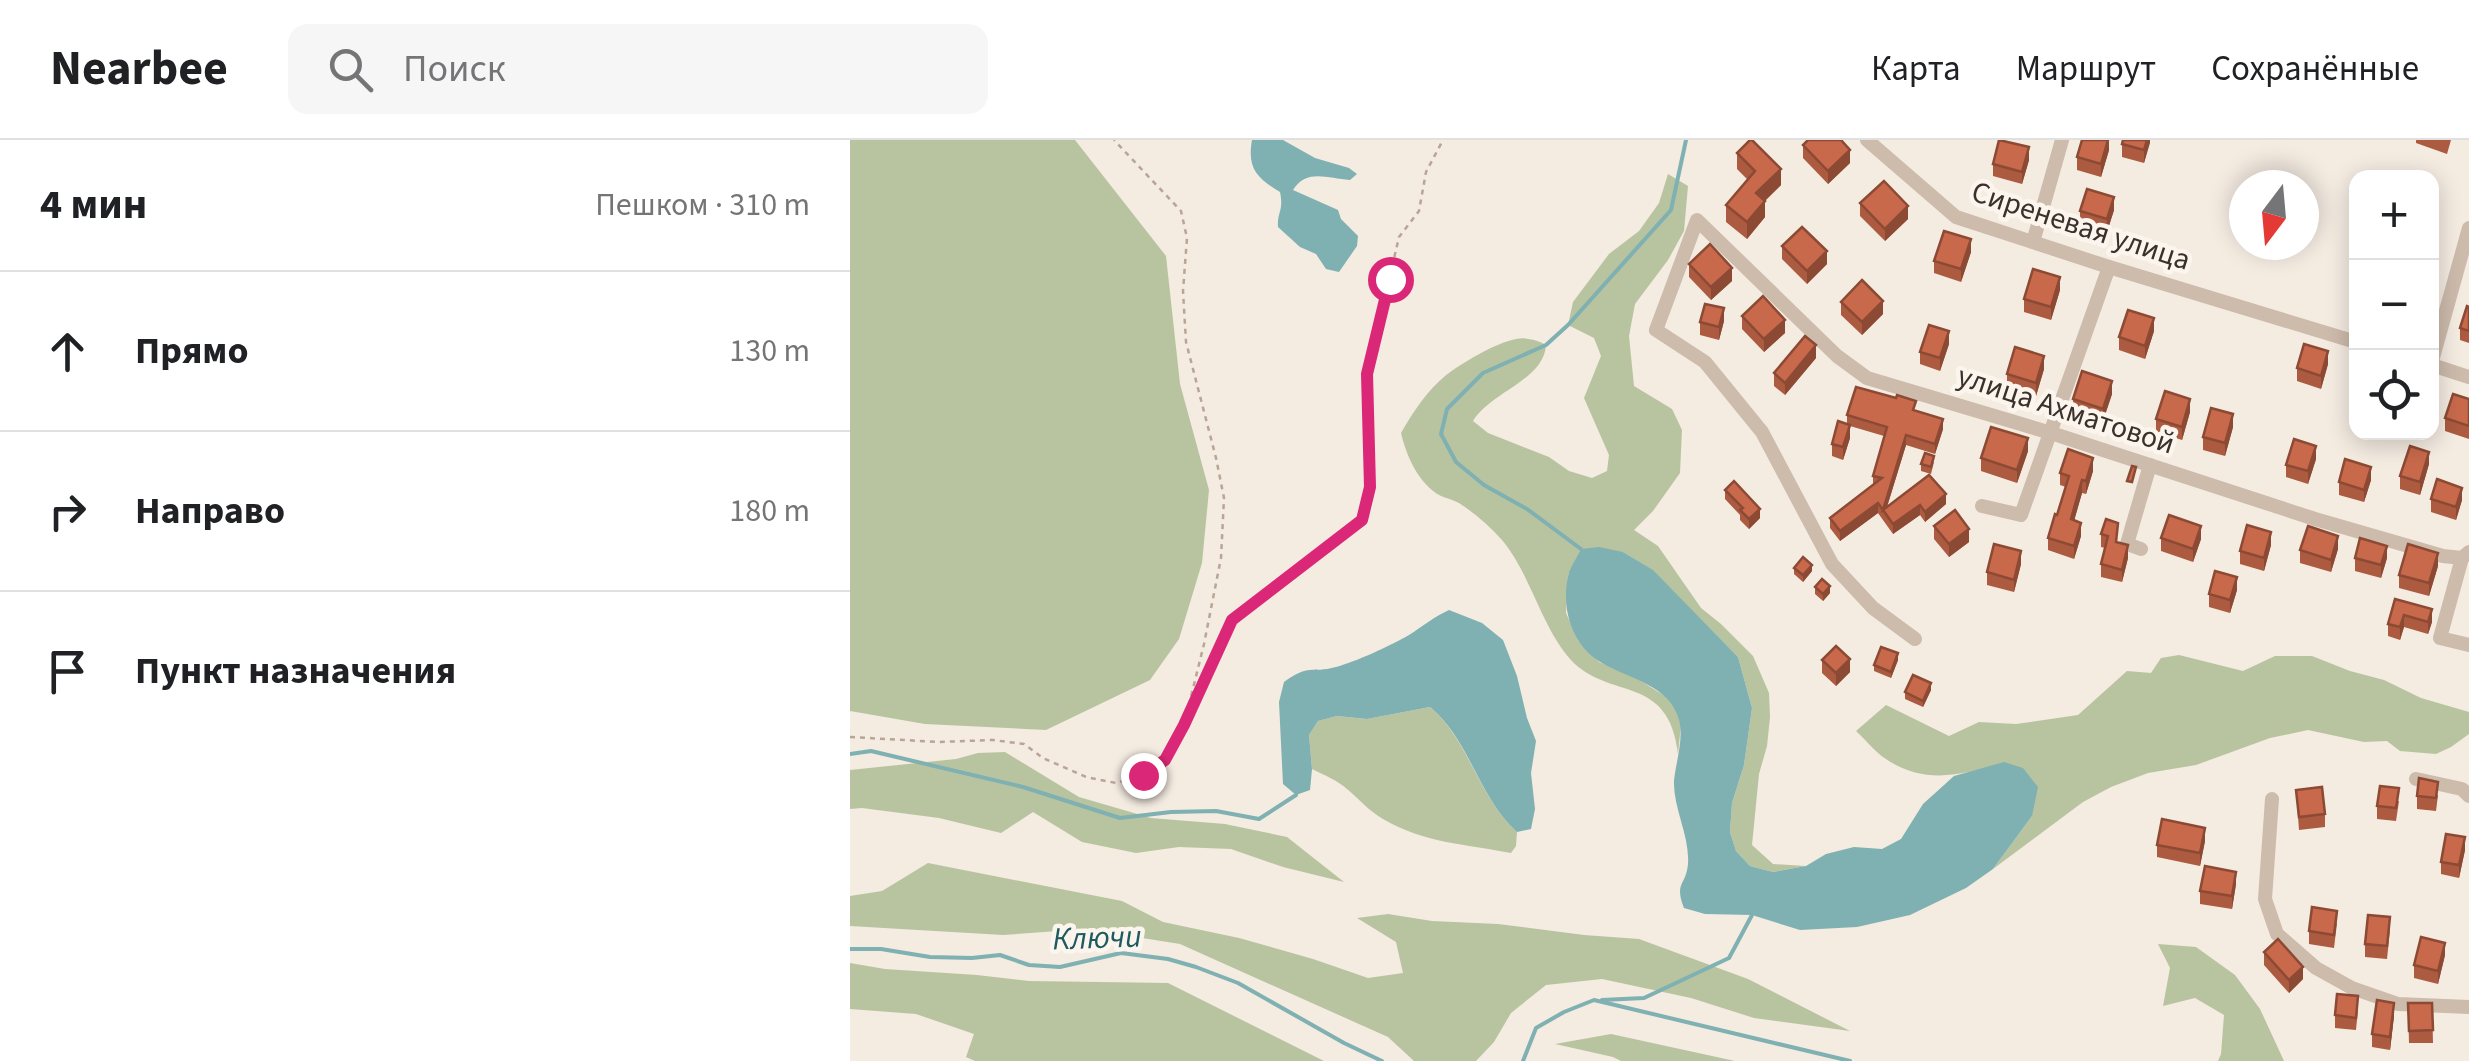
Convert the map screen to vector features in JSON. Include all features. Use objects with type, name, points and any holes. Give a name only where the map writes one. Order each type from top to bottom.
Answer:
[{"type":"street","name":"Сиреневая улица","points":[[1867,140],[1956,218],[2349,340]]},
{"type":"street","points":[[2033,242],[2062,140]]},
{"type":"street","name":"улица Ахматовой","points":[[1914,639],[1872,608],[1832,564],[1762,432],[1705,362],[1656,330],[1697,220],[1837,356],[1868,378],[2314,518],[2444,556],[2465,555]]},
{"type":"street","points":[[2436,350],[2469,228]]},
{"type":"street","points":[[1982,506],[2021,515],[2110,267]]},
{"type":"street","points":[[2439,366],[2469,378]]},
{"type":"street","points":[[2141,548],[2127,544],[2150,465]]},
{"type":"street","points":[[2465,555],[2440,638],[2469,645]]},
{"type":"street","points":[[2416,779],[2462,789],[2469,796]]},
{"type":"street","points":[[2272,799],[2265,899],[2277,934],[2316,968],[2352,988],[2398,1004],[2469,1006]]},
{"type":"path","points":[[1114,140],[1181,211],[1187,238],[1183,292],[1186,342],[1224,498],[1222,558],[1184,725]]},
{"type":"path","points":[[850,737],[1024,744],[1043,758],[1086,778],[1116,783],[1143,775],[1165,760],[1232,620],[1362,520],[1370,487],[1367,374],[1399,237],[1419,210],[1426,172],[1443,140]]},
{"type":"green space","points":[[850,140],[1075,140],[1166,256],[1180,384],[1209,490],[1202,563],[1179,639],[1150,680],[1046,730],[925,724],[850,711]]},
{"type":"green space","points":[[1668,174],[1688,186],[1684,231],[1635,304],[1629,336],[1634,386],[1672,409],[1682,430],[1680,473],[1634,530],[1658,546],[1701,608],[1753,656],[1769,693],[1767,746],[1759,774],[1752,845],[1773,864],[1806,866],[1773,872],[1750,866],[1736,851],[1730,832],[1732,803],[1744,765],[1752,708],[1738,657],[1652,570],[1623,552],[1568,574],[1566,613],[1578,640],[1599,662],[1636,678],[1675,707],[1681,725],[1678,754],[1672,728],[1663,711],[1650,699],[1602,681],[1571,660],[1552,632],[1512,553],[1468,509],[1426,485],[1410,460],[1401,433],[1426,395],[1452,371],[1498,345],[1532,339],[1546,345],[1536,367],[1473,421],[1488,433],[1549,457],[1569,471],[1592,478],[1607,471],[1609,455],[1584,398],[1601,356],[1594,338],[1568,325],[1573,302],[1609,254],[1639,231],[1659,203]]},
{"type":"green space","points":[[2179,655],[2243,671],[2275,656],[2312,656],[2469,712],[2469,734],[2436,754],[2400,751],[2387,741],[2364,742],[2308,730],[2270,738],[2196,765],[2148,773],[2111,787],[2083,802],[1993,869],[2032,816],[2004,763],[1959,774],[1916,773],[1886,759],[1856,731],[1886,705],[1949,736],[1979,722],[2016,724],[2078,715],[2127,671],[2151,673],[2161,658]]},
{"type":"green space","points":[[1430,707],[1455,736],[1492,802],[1517,832],[1511,853],[1445,842],[1398,827],[1339,783],[1312,769],[1309,735],[1318,721],[1337,716],[1367,719]]},
{"type":"green space","points":[[1005,752],[1079,797],[1151,818],[1225,824],[1287,837],[1344,882],[1231,849],[1179,847],[1136,853],[1082,842],[1033,812],[1001,833],[939,818],[850,809],[850,770]]},
{"type":"green space","points":[[928,863],[1122,901],[1163,922],[1239,938],[1368,978],[1403,973],[1396,942],[1357,918],[1388,914],[1639,939],[1748,979],[1850,1031],[1754,1018],[1691,998],[1602,979],[1546,985],[1511,1013],[1494,1042],[1476,1061],[1414,1061],[1388,1037],[1180,944],[1086,929],[1003,935],[850,926],[850,896],[882,891]]},
{"type":"green space","points":[[2158,944],[2196,947],[2235,975],[2260,1009],[2284,1061],[2218,1061],[2224,1015],[2195,998],[2163,1006],[2170,968]]},
{"type":"green space","points":[[850,963],[1029,981],[1168,983],[1324,1061],[975,1061],[966,1057],[974,1034],[916,1014],[850,1009]]},
{"type":"green space","points":[[1611,1034],[1735,1061],[1621,1061],[1555,1044]]},
{"type":"water","points":[[1252,140],[1283,140],[1357,174],[1350,180],[1311,177],[1293,190],[1338,210],[1341,219],[1358,236],[1357,246],[1339,272],[1326,269],[1316,254],[1300,247],[1278,227],[1280,192],[1256,172],[1251,158]]},
{"type":"water","points":[[1599,547],[1623,552],[1653,570],[1738,657],[1752,708],[1744,765],[1732,803],[1730,832],[1736,851],[1750,866],[1773,872],[1806,866],[1826,854],[1854,847],[1882,849],[1901,839],[1923,804],[1954,776],[2004,762],[2023,768],[2038,787],[2032,816],[1993,869],[1966,888],[1910,915],[1857,927],[1800,930],[1752,915],[1705,914],[1684,908],[1680,888],[1688,854],[1674,781],[1679,720],[1658,691],[1592,656],[1576,637],[1568,614],[1566,589],[1570,569],[1581,549]]},
{"type":"water","points":[[1449,610],[1482,623],[1503,640],[1517,676],[1536,741],[1531,773],[1535,809],[1531,829],[1517,832],[1504,818],[1455,736],[1430,707],[1367,719],[1337,716],[1318,721],[1309,735],[1310,790],[1296,795],[1283,784],[1279,702],[1284,682],[1305,671],[1336,667],[1373,653]]},
{"type":"building","points":[[1750,140],[1781,169],[1756,193],[1765,201],[1747,222],[1726,205],[1755,171],[1737,153]]},
{"type":"building","points":[[1808,140],[1841,140],[1850,150],[1828,171],[1803,145]]},
{"type":"building","points":[[1999,140],[2029,147],[2022,172],[1993,164]]},
{"type":"building","points":[[2082,140],[2108,140],[2101,164],[2077,157]]},
{"type":"building","points":[[2123,140],[2147,140],[2144,150],[2122,144]]},
{"type":"building","points":[[1884,181],[1908,206],[1885,229],[1860,203]]},
{"type":"building","points":[[2087,189],[2114,197],[2107,219],[2080,211]]},
{"type":"building","points":[[1802,227],[1827,251],[1807,271],[1782,246]]},
{"type":"building","points":[[1944,231],[1971,239],[1961,269],[1934,261]]},
{"type":"building","points":[[1710,244],[1732,268],[1711,287],[1689,264]]},
{"type":"building","points":[[2033,269],[2060,277],[2051,307],[2024,299]]},
{"type":"building","points":[[1862,280],[1883,301],[1862,322],[1841,302]]},
{"type":"building","points":[[1763,296],[1785,320],[1764,339],[1742,316]]},
{"type":"building","points":[[1705,304],[1724,308],[1719,327],[1700,322]]},
{"type":"building","points":[[2469,307],[2469,331],[2460,328]]},
{"type":"building","points":[[2128,310],[2154,318],[2145,346],[2119,337]]},
{"type":"building","points":[[1929,325],[1949,331],[1940,358],[1920,352]]},
{"type":"building","points":[[1805,336],[1816,345],[1785,383],[1774,373]]},
{"type":"building","points":[[2304,344],[2328,351],[2321,376],[2297,368]]},
{"type":"building","points":[[2015,347],[2044,356],[2036,383],[2007,374]]},
{"type":"building","points":[[2082,371],[2112,381],[2103,409],[2073,399]]},
{"type":"building","points":[[1856,387],[1916,401],[1913,410],[1943,419],[1935,444],[1906,435],[1883,510],[1878,503],[1840,531],[1830,518],[1882,478],[1873,476],[1887,427],[1847,415]]},
{"type":"building","points":[[2165,391],[2190,399],[2182,427],[2156,419]]},
{"type":"building","points":[[2453,394],[2469,399],[2469,426],[2445,418]]},
{"type":"building","points":[[2211,408],[2233,414],[2225,443],[2203,437]]},
{"type":"building","points":[[1838,421],[1850,425],[1843,447],[1832,444]]},
{"type":"building","points":[[1991,427],[2028,438],[2017,470],[1981,458]]},
{"type":"building","points":[[2294,439],[2316,446],[2308,471],[2286,465]]},
{"type":"building","points":[[2410,446],[2429,452],[2420,482],[2400,476]]},
{"type":"building","points":[[2068,449],[2093,458],[2071,519],[2081,523],[2074,546],[2048,538],[2069,476],[2060,473]]},
{"type":"building","points":[[1925,453],[1934,456],[1931,467],[1921,464]]},
{"type":"building","points":[[2345,459],[2371,467],[2364,490],[2339,482]]},
{"type":"building","points":[[2132,466],[2136,467],[2132,482],[2127,481]]},
{"type":"building","points":[[1929,475],[1946,494],[1925,512],[1920,505],[1893,524],[1883,510]]},
{"type":"building","points":[[2437,479],[2462,488],[2456,507],[2431,499]]},
{"type":"building","points":[[1734,481],[1760,509],[1749,519],[1725,490]]},
{"type":"building","points":[[1955,510],[1969,529],[1949,544],[1934,526]]},
{"type":"building","points":[[2169,515],[2201,526],[2193,549],[2161,538]]},
{"type":"building","points":[[2106,519],[2118,523],[2116,542],[2128,545],[2122,570],[2101,564],[2108,536],[2101,534]]},
{"type":"building","points":[[2247,525],[2271,532],[2264,558],[2240,551]]},
{"type":"building","points":[[2308,526],[2338,536],[2331,560],[2300,550]]},
{"type":"building","points":[[2360,538],[2387,546],[2381,565],[2355,558]]},
{"type":"building","points":[[1994,544],[2021,551],[2014,580],[1987,572]]},
{"type":"building","points":[[2408,544],[2438,553],[2429,583],[2399,575]]},
{"type":"building","points":[[1803,557],[1812,565],[1803,575],[1794,568]]},
{"type":"building","points":[[2215,571],[2237,577],[2230,600],[2209,594]]},
{"type":"building","points":[[1822,579],[1830,586],[1823,594],[1815,587]]},
{"type":"building","points":[[2395,599],[2432,609],[2428,622],[2404,615],[2400,627],[2388,624]]},
{"type":"building","points":[[1836,646],[1850,659],[1836,673],[1822,660]]},
{"type":"building","points":[[1881,647],[1898,653],[1891,672],[1874,665]]},
{"type":"building","points":[[1913,675],[1931,683],[1923,701],[1905,692]]},
{"type":"building","points":[[2419,778],[2438,782],[2436,798],[2417,796]]},
{"type":"building","points":[[2380,786],[2399,788],[2396,808],[2377,806]]},
{"type":"building","points":[[2322,787],[2325,814],[2299,817],[2296,790]]},
{"type":"building","points":[[2162,819],[2205,828],[2200,853],[2157,845]]},
{"type":"building","points":[[2446,834],[2465,837],[2459,865],[2441,862]]},
{"type":"building","points":[[2205,866],[2236,872],[2232,896],[2200,891]]},
{"type":"building","points":[[2312,907],[2337,911],[2334,935],[2309,931]]},
{"type":"building","points":[[2368,915],[2390,917],[2387,946],[2365,944]]},
{"type":"building","points":[[2421,937],[2445,943],[2438,971],[2414,965]]},
{"type":"building","points":[[2278,939],[2303,967],[2289,980],[2264,952]]},
{"type":"building","points":[[2337,994],[2358,996],[2356,1018],[2335,1015]]},
{"type":"building","points":[[2377,1000],[2394,1003],[2390,1037],[2372,1034]]},
{"type":"building","points":[[2408,1003],[2432,1003],[2433,1030],[2409,1031]]},
{"type":"waterway","points":[[1581,549],[1456,462],[1441,434],[1447,409],[1483,373],[1546,345],[1671,210],[1686,140]]},
{"type":"waterway","points":[[850,754],[871,751],[1023,787],[1120,818],[1216,811],[1259,819],[1296,795]]},
{"type":"waterway","points":[[1602,1000],[1644,998],[1729,958],[1752,915]]},
{"type":"waterway","name":"Ключи","points":[[850,949],[881,949],[930,957],[1000,955],[1029,965],[1060,967],[1121,953],[1168,959],[1238,983],[1382,1061]]},
{"type":"waterway","name":"Ключи","points":[[1523,1061],[1536,1028],[1594,1000],[1850,1061]]},
{"type":"route","points":[[1143,775],[1165,760],[1232,620],[1362,520],[1370,487],[1367,374],[1390,279]]}]
